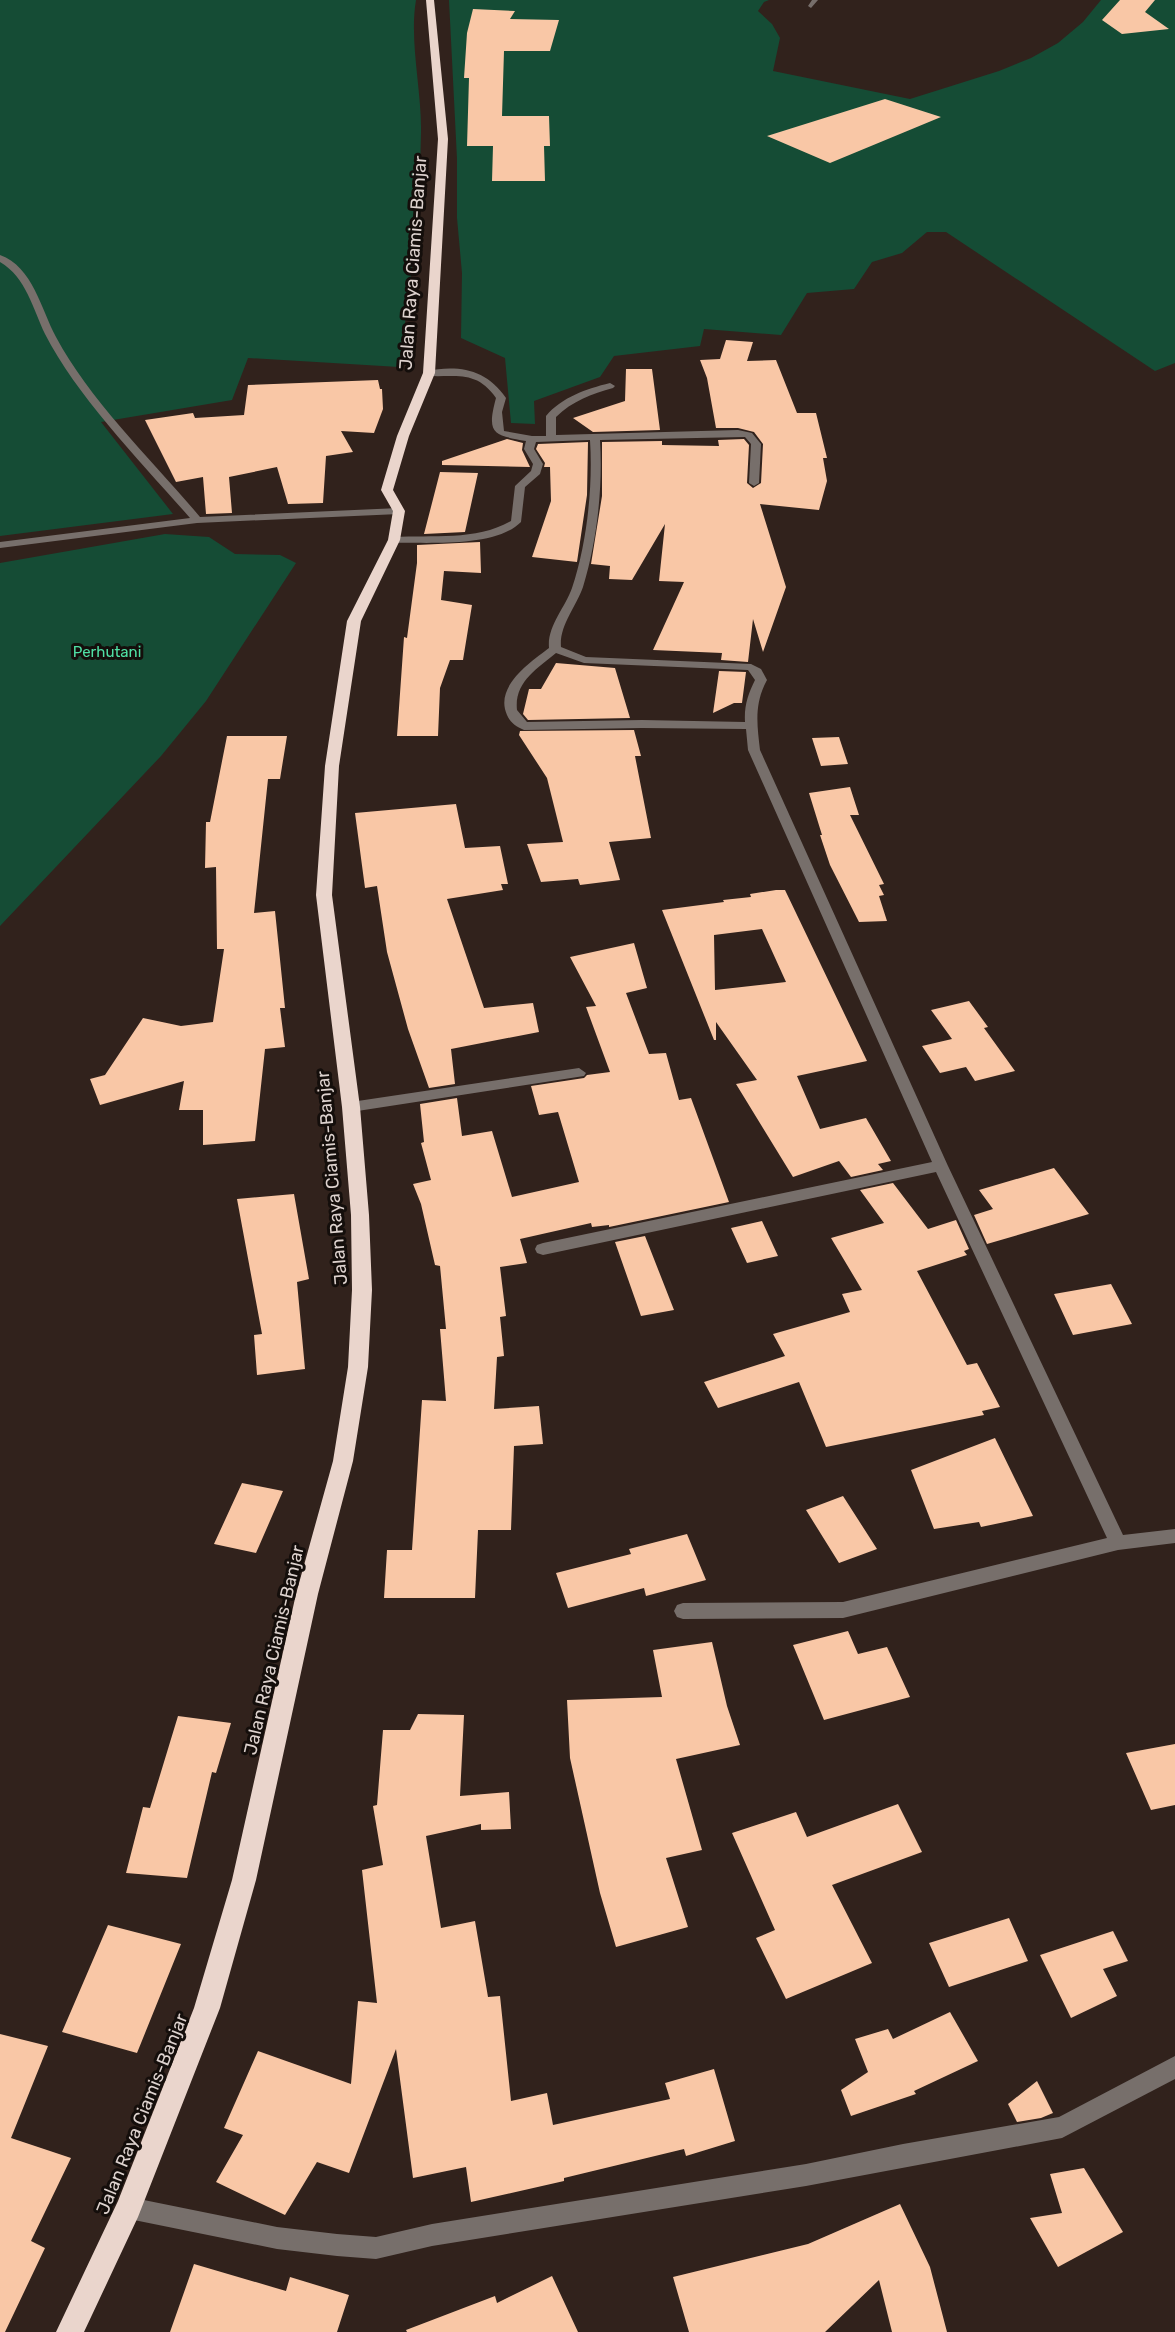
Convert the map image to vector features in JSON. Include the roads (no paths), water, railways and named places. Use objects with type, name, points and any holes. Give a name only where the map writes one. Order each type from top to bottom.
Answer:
[{"type":"highway","name":"Jalan Raya Ciamis-Banjar","points":[[70,2332],[129,2208],[207,2008],[230,1934],[307,1594],[343,1461],[358,1367],[362,1290],[360,1215],[351,1107],[324,895],[332,766],[354,621],[394,540],[399,511],[387,490],[403,436],[429,373],[443,139],[430,0]]},
{"type":"street","points":[[2,260],[25,280],[56,344],[107,412],[198,520]]},
{"type":"street","points":[[429,373],[476,374],[487,379],[501,398],[497,412],[498,430],[516,437],[532,439],[738,433],[748,435],[756,444],[754,483]]},
{"type":"street","points":[[551,437],[551,416],[561,405],[578,396],[610,386]]},
{"type":"street","points":[[555,649],[554,637],[577,588],[589,533],[597,473],[595,437]]},
{"type":"street","points":[[394,540],[490,535],[508,528],[516,522],[520,486],[536,472],[538,464],[529,449],[532,439]]},
{"type":"street","points":[[0,545],[198,520],[399,511]]},
{"type":"street","points":[[555,649],[584,660],[751,667],[757,671],[761,680],[753,693],[750,711],[754,750],[941,1166],[1118,1543]]},
{"type":"street","points":[[555,649],[520,678],[510,703],[511,715],[515,721],[524,726],[642,724],[752,726]]},
{"type":"street","points":[[351,1107],[579,1073]]},
{"type":"street","points":[[543,1249],[941,1166]]},
{"type":"street","points":[[683,1611],[843,1610],[1118,1543],[1175,1536]]},
{"type":"street","points":[[129,2208],[277,2238],[376,2247],[432,2235],[806,2175],[1062,2127],[1175,2067]]},
{"type":"park label","name":"Perhutani","points":[[107,652]]}]
